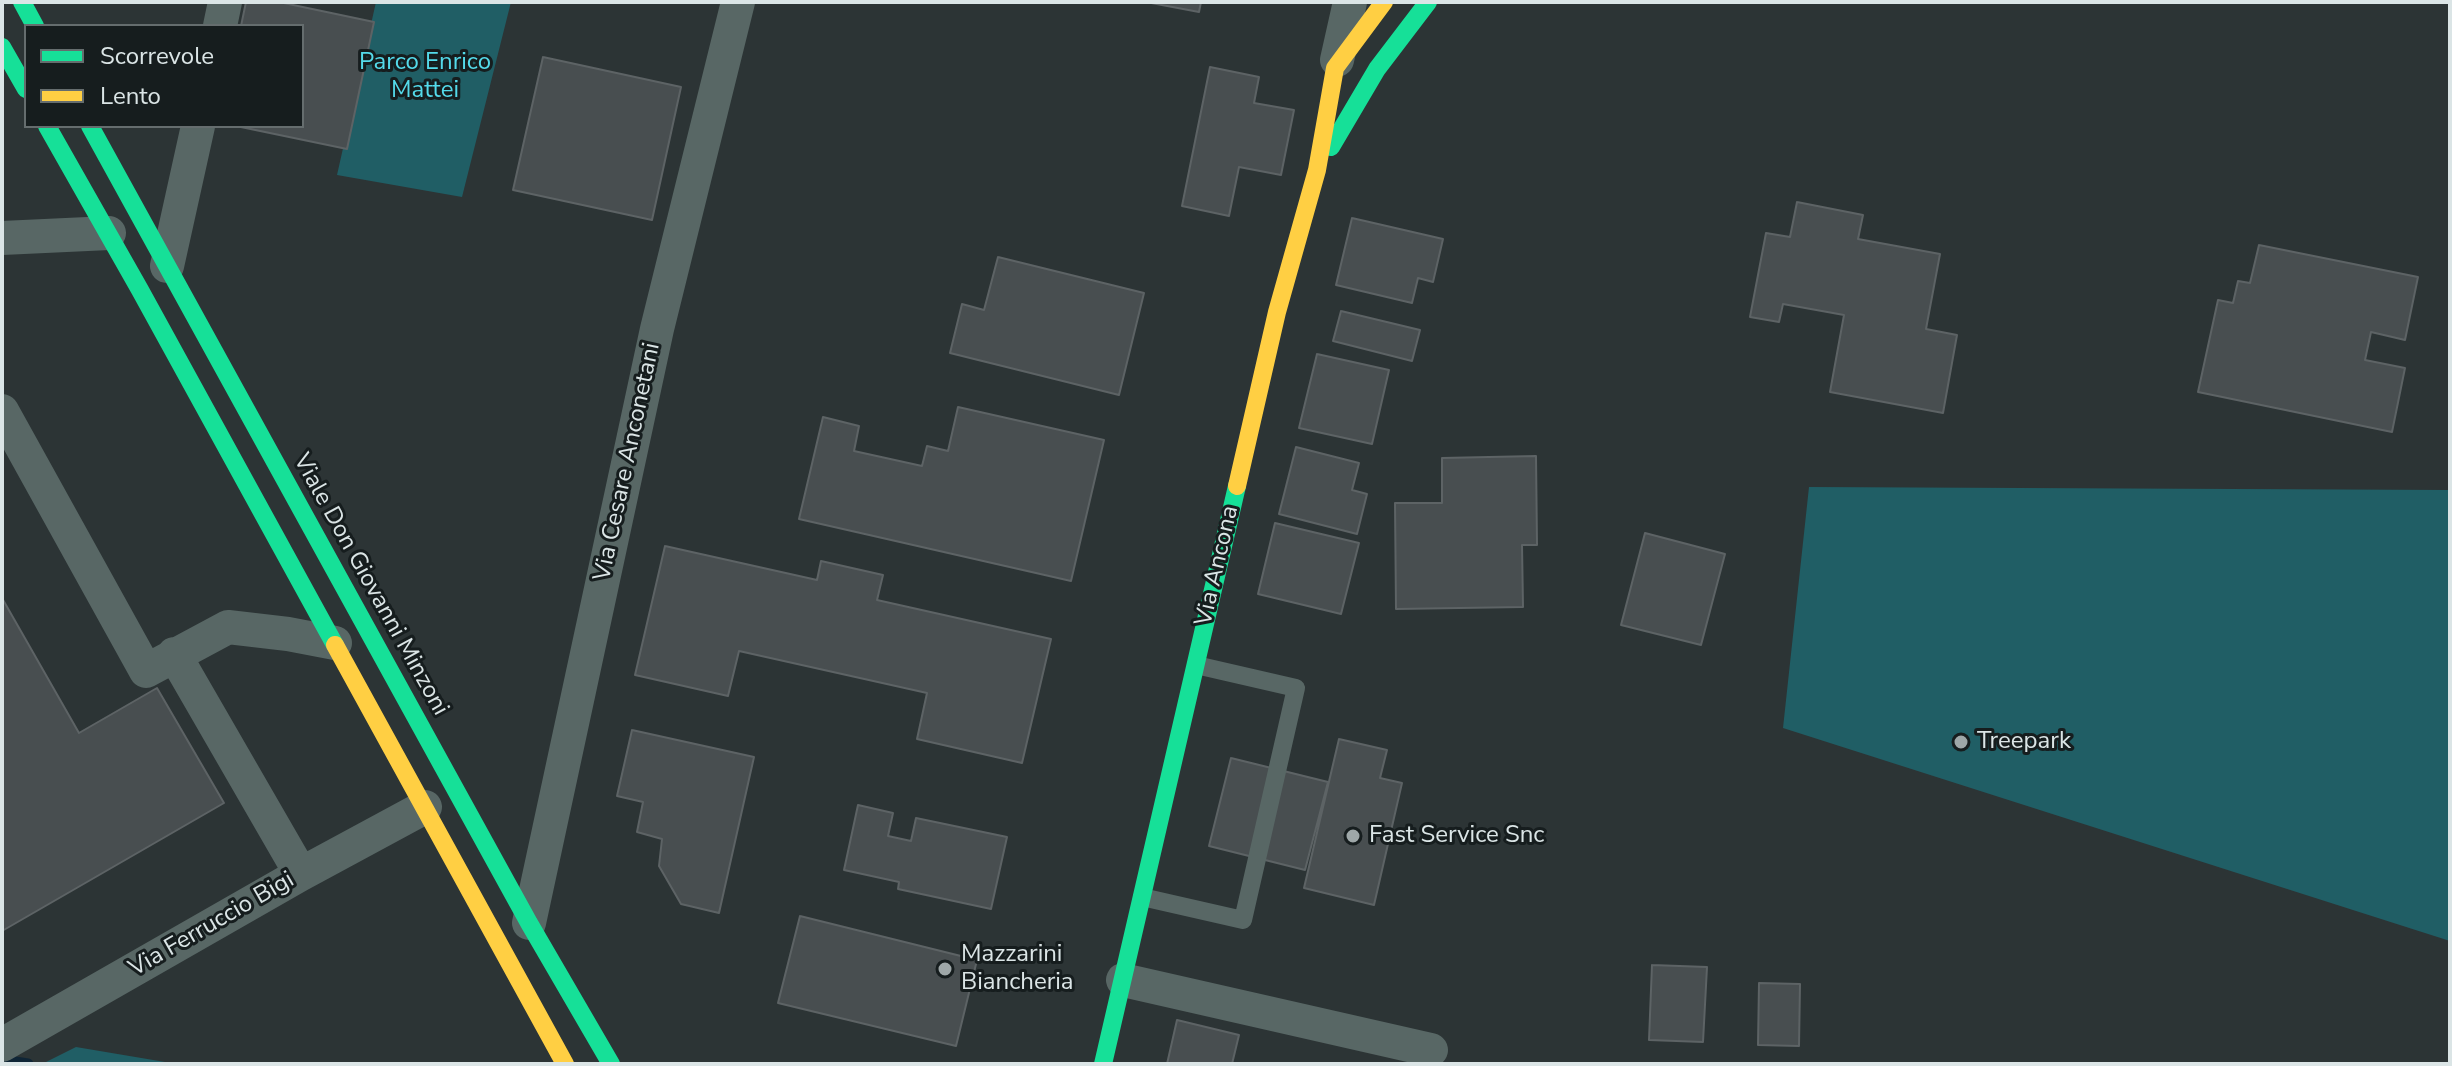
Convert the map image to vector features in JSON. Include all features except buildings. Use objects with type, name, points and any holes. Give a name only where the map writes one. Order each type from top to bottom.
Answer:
[{"type":"main road","points":[[22,2],[34,24]]},
{"type":"main road","name":"Via Ancona","points":[[1103,1064],[1277,312],[1317,170],[1335,68],[1384,2]]},
{"type":"main road","points":[[1317,170],[1377,69],[1428,2]]},
{"type":"main road","points":[[2,47],[24,86]]},
{"type":"main road","points":[[48,128],[109,233],[565,1064]]},
{"type":"main road","name":"Viale Don Giovanni Minzoni","points":[[91,128],[529,923],[611,1064]]},
{"type":"street","points":[[220,24],[225,2]]},
{"type":"street","name":"Via Cesare Anconetani","points":[[529,923],[657,329],[738,2]]},
{"type":"street","name":"Via Ancona","points":[[1335,68],[1350,2]]},
{"type":"street","points":[[167,266],[198,128]]},
{"type":"street","points":[[2,238],[109,233]]},
{"type":"street","points":[[2,411],[146,671],[228,627],[335,643]]},
{"type":"street","points":[[174,654],[301,874]]},
{"type":"street","name":"Via Ferruccio Bigi","points":[[2,1045],[301,874],[425,807]]},
{"type":"street","points":[[1123,980],[1431,1050]]},
{"type":"lane","points":[[1142,897],[1243,920],[1296,688],[1196,665]]},
{"type":"green space","name":"Parco Enrico Mattei","points":[[376,2],[511,2],[462,197],[337,175]]},
{"type":"green space","points":[[1809,487],[2450,490],[2450,941],[1783,728]]},
{"type":"green space","points":[[76,1047],[177,1064],[42,1064]]},
{"type":"waterway","points":[[2,1060],[28,1064]]},
{"type":"traffic: fast","points":[[22,2],[34,24]]},
{"type":"traffic: fast","points":[[1331,147],[1377,69],[1428,2]]},
{"type":"traffic: fast","points":[[2,47],[24,86]]},
{"type":"traffic: fast","points":[[48,128],[335,645]]},
{"type":"traffic: fast","points":[[91,128],[529,923],[611,1064]]},
{"type":"traffic: fast","points":[[1103,1064],[1237,486]]},
{"type":"traffic: slow","points":[[1237,486],[1277,312],[1317,170],[1335,68],[1384,2]]},
{"type":"traffic: slow","points":[[335,645],[565,1064]]},
{"type":"place","name":"Treepark","points":[[1961,742]]},
{"type":"place","name":"Fast Service Snc","points":[[1353,836]]},
{"type":"place","name":"Mazzarini Biancheria","points":[[945,969]]}]
